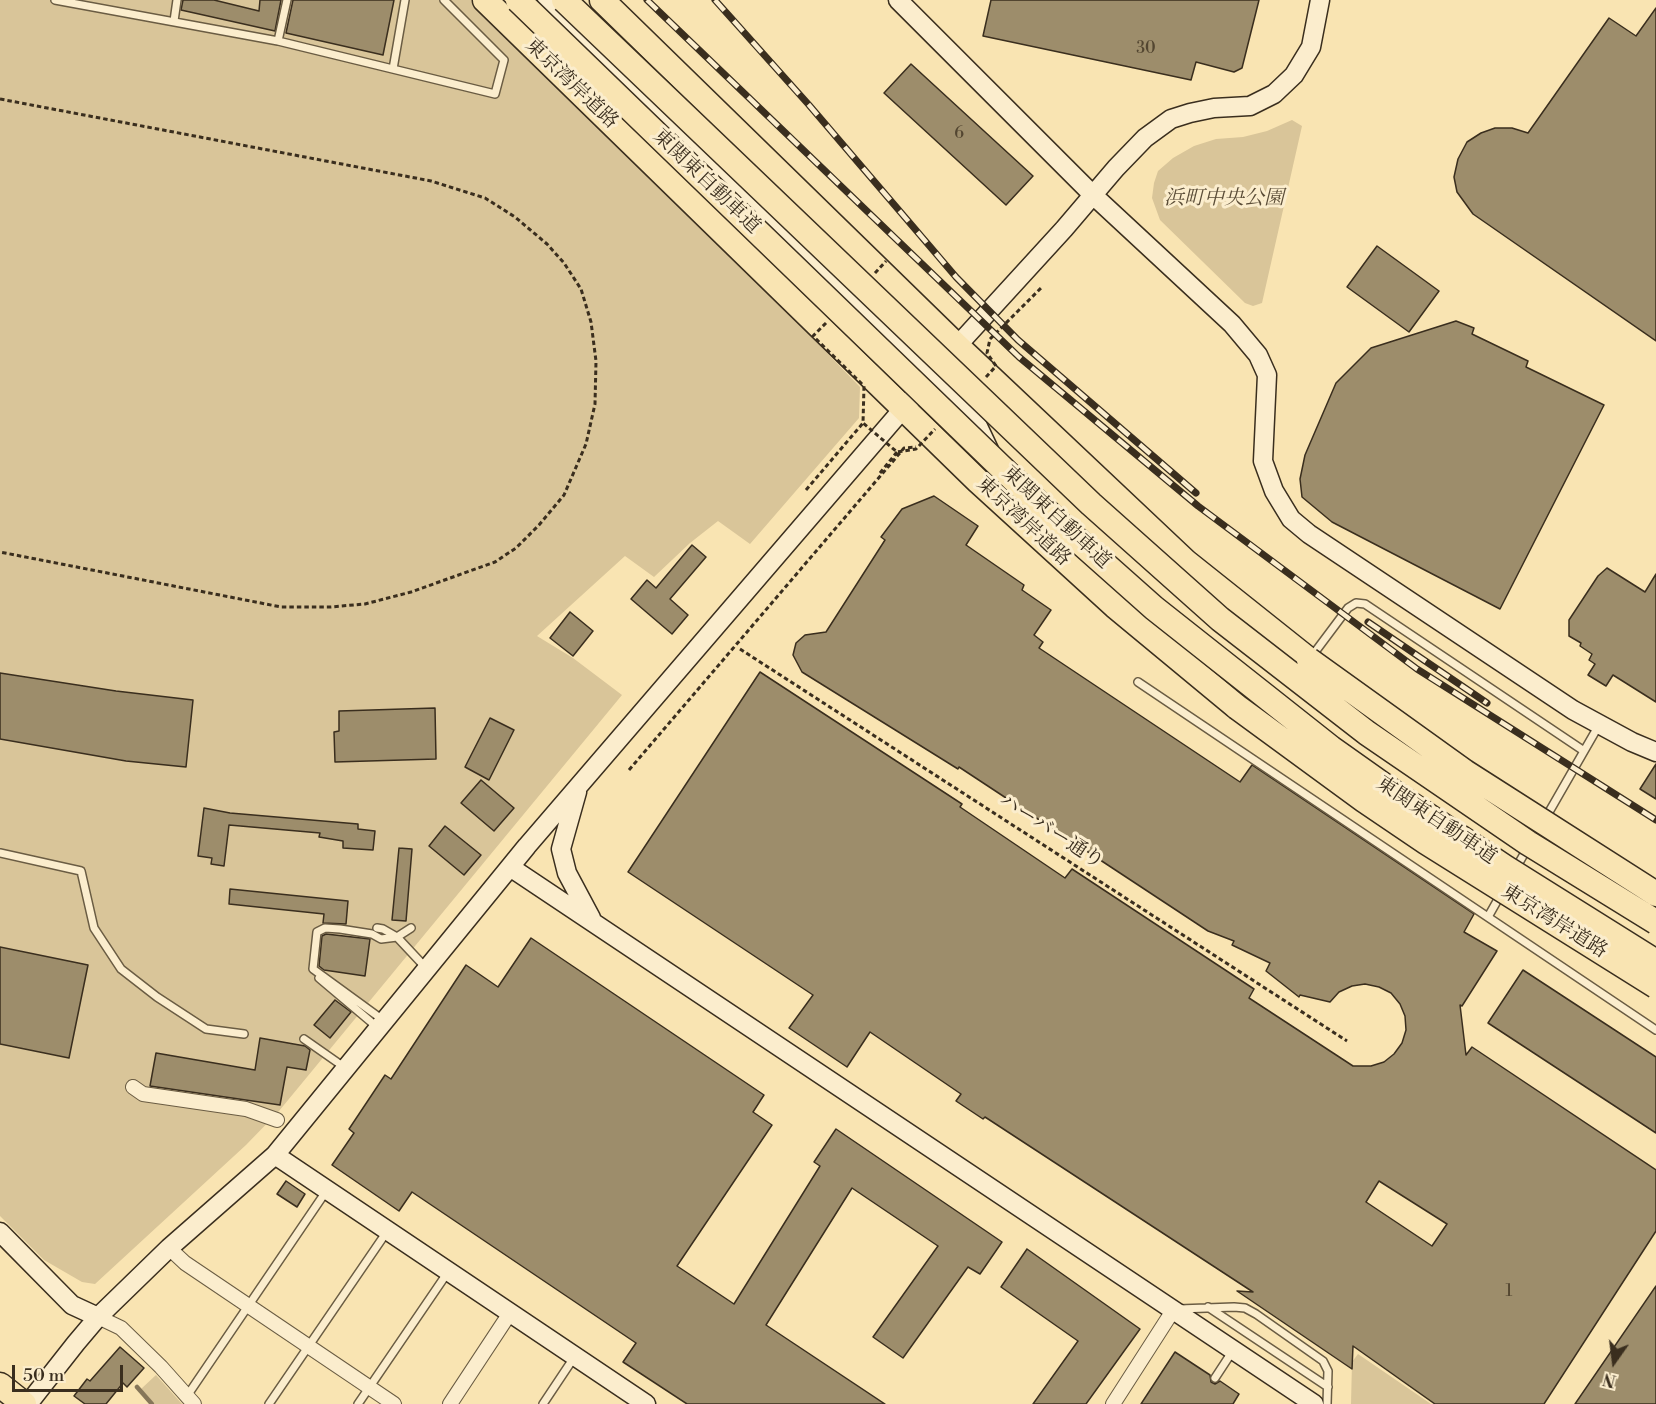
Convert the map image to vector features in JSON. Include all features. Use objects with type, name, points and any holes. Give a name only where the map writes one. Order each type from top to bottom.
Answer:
[{"type":"highway","name":"東京湾岸道路","points":[[485,0],[903,409],[1123,613],[1237,707],[1364,800],[1426,842],[1656,986]]},
{"type":"highway","name":"東関東自動車道","points":[[518,0],[1056,520],[1154,608],[1331,748],[1403,799],[1506,868],[1656,962]]},
{"type":"highway","name":"東関東自動車道","points":[[564,0],[1091,504],[1212,611],[1367,733],[1528,843],[1656,922]]},
{"type":"highway","points":[[602,0],[957,346],[1186,562],[1309,660],[1465,772],[1656,894]]},
{"type":"highway","points":[[0,1385],[26,1404]]},
{"type":"street","points":[[548,0],[975,420],[999,472],[1037,509],[1064,560]]},
{"type":"street","points":[[898,0],[1093,195],[1232,324],[1258,355],[1267,375],[1263,461],[1275,492],[1291,519],[1309,534],[1573,710],[1656,753]]},
{"type":"street","points":[[26,1404],[98,1317],[169,1248],[275,1155],[578,786],[957,346],[1145,138],[1162,124],[1190,113],[1214,108],[1250,106],[1274,94],[1294,75],[1311,47],[1320,0]]},
{"type":"street","points":[[578,786],[561,849],[567,873],[591,920]]},
{"type":"street","points":[[510,867],[1314,1404]]},
{"type":"street","points":[[133,1087],[143,1094],[246,1109],[277,1120]]},
{"type":"street","points":[[275,1155],[575,1356],[637,1402]]},
{"type":"street","points":[[0,1232],[72,1305],[121,1328],[161,1367],[190,1400]]},
{"type":"street","points":[[169,1248],[185,1263],[394,1404]]},
{"type":"street","points":[[1113,1404],[1174,1309]]},
{"type":"street","points":[[450,1404],[510,1313]]},
{"type":"lane","points":[[55,0],[278,40],[495,94],[504,60],[444,0]]},
{"type":"lane","points":[[174,21],[177,0]]},
{"type":"lane","points":[[278,40],[287,0]]},
{"type":"lane","points":[[393,69],[405,0]]},
{"type":"lane","points":[[1309,660],[1348,608],[1356,603],[1365,604],[1584,751]]},
{"type":"lane","points":[[1138,682],[1656,1030]]},
{"type":"lane","points":[[1538,831],[1599,725]]},
{"type":"lane","points":[[1488,917],[1532,840]]},
{"type":"lane","points":[[0,853],[81,871],[94,928],[121,969],[157,997],[206,1029],[244,1034]]},
{"type":"lane","points":[[382,1025],[313,969],[317,932],[332,928],[372,934],[381,939],[397,937],[411,928]]},
{"type":"lane","points":[[376,928],[383,929],[397,937],[428,969]]},
{"type":"lane","points":[[317,976],[382,1025]]},
{"type":"lane","points":[[304,1040],[346,1069]]},
{"type":"lane","points":[[190,1400],[248,1306],[327,1190]]},
{"type":"lane","points":[[269,1404],[387,1231]]},
{"type":"lane","points":[[358,1404],[448,1271]]},
{"type":"lane","points":[[1208,1307],[1328,1387]]},
{"type":"lane","points":[[1174,1309],[1245,1308],[1256,1314],[1323,1360],[1327,1366],[1328,1404]]},
{"type":"lane","points":[[1215,1378],[1234,1349]]},
{"type":"lane","points":[[543,1404],[575,1356]]},
{"type":"path","points":[[0,99],[431,181],[485,198],[515,217],[547,244],[564,263],[581,289],[591,322],[596,361],[595,404],[586,444],[577,469],[558,502],[516,548],[495,561],[411,592],[365,604],[330,607],[281,606],[0,552]]},
{"type":"path","points":[[990,339],[1043,286]]},
{"type":"path","points":[[806,490],[863,423]]},
{"type":"path","points":[[629,770],[904,448],[919,448],[924,451]]},
{"type":"path","points":[[801,570],[897,452]]},
{"type":"path","name":"ハーバー通り","points":[[740,649],[1347,1041]]},
{"type":"green space","points":[[0,0],[474,0],[663,184],[860,387],[859,418],[750,544],[718,521],[690,543],[654,577],[625,556],[537,636],[573,658],[622,695],[279,1111],[246,1145],[95,1284],[82,1282],[44,1260],[0,1216]]},
{"type":"green space","name":"浜町中央公園","points":[[1292,120],[1302,126],[1262,303],[1253,306],[1245,303],[1160,220],[1152,198],[1154,183],[1158,171],[1173,158],[1194,146],[1216,139],[1243,137],[1267,131]]},
{"type":"green space","points":[[1358,1354],[1431,1404],[1351,1404],[1352,1362]]},
{"type":"green space","points":[[156,1375],[182,1404],[155,1404],[141,1389]]},
{"type":"building","points":[[183,0],[214,0],[259,11],[260,0],[281,0],[275,31],[181,10]]},
{"type":"building","points":[[293,0],[394,0],[383,55],[286,33]]},
{"type":"building","points":[[991,0],[1259,0],[1242,68],[1234,72],[1196,62],[1191,80],[983,36]]},
{"type":"building","points":[[1656,8],[1656,341],[1473,214],[1457,192],[1454,177],[1458,159],[1467,142],[1481,133],[1495,128],[1512,128],[1528,133],[1609,18],[1636,36]]},
{"type":"building","points":[[911,64],[1033,176],[1006,205],[884,93]]},
{"type":"building","points":[[1377,246],[1439,291],[1409,332],[1347,287]]},
{"type":"building","points":[[1456,321],[1474,328],[1472,334],[1528,361],[1526,367],[1604,405],[1500,609],[1332,522],[1302,497],[1300,479],[1305,455],[1336,383],[1371,348]]},
{"type":"building","points":[[934,496],[978,526],[966,545],[1024,585],[1022,590],[1051,610],[1034,635],[1043,642],[1039,648],[1240,782],[1252,765],[1474,914],[1464,932],[1497,951],[1462,1006],[1460,1005],[1466,1055],[1472,1047],[1656,1170],[1656,1231],[1544,1404],[1435,1404],[1353,1346],[1352,1369],[1237,1291],[1253,1292],[985,1117],[983,1119],[956,1101],[961,1094],[870,1032],[847,1067],[789,1028],[813,995],[628,872],[760,672],[962,804],[960,807],[1065,878],[1072,869],[1254,989],[1249,998],[1353,1066],[1371,1066],[1384,1062],[1394,1054],[1402,1043],[1406,1030],[1405,1016],[1400,1004],[1391,993],[1365,984],[1352,986],[1339,992],[1330,1002],[1300,995],[1299,997],[1266,971],[1270,963],[1232,945],[1234,941],[1208,931],[959,767],[958,769],[802,672],[793,655],[796,643],[805,635],[826,632],[885,540],[881,537],[902,509]],"holes":[[[1379,1181],[1447,1224],[1432,1246],[1366,1202]]]},
{"type":"building","points":[[692,545],[706,557],[670,599],[688,615],[672,634],[631,599],[647,580],[656,588]]},
{"type":"building","points":[[1607,568],[1645,592],[1656,574],[1656,702],[1613,675],[1606,686],[1588,675],[1595,664],[1589,660],[1592,654],[1580,646],[1581,643],[1569,636],[1569,620],[1598,576]]},
{"type":"building","points":[[570,612],[593,631],[573,656],[550,638]]},
{"type":"building","points":[[0,673],[193,700],[186,767],[126,761],[0,739]]},
{"type":"building","points":[[435,708],[436,759],[335,762],[334,732],[339,731],[339,711]]},
{"type":"building","points":[[490,718],[514,730],[489,780],[465,767]]},
{"type":"building","points":[[1656,764],[1656,799],[1640,789]]},
{"type":"building","points":[[481,780],[514,808],[494,831],[461,803]]},
{"type":"building","points":[[204,808],[230,813],[358,824],[358,829],[375,831],[373,850],[343,848],[343,841],[319,837],[320,833],[229,825],[224,866],[211,864],[212,858],[198,856]]},
{"type":"building","points":[[445,826],[481,855],[464,875],[429,846]]},
{"type":"building","points":[[399,848],[412,849],[406,921],[392,920]]},
{"type":"building","points":[[230,889],[348,901],[346,924],[323,923],[324,914],[229,904]]},
{"type":"building","points":[[326,934],[370,939],[365,976],[324,970],[319,966],[322,936]]},
{"type":"building","points":[[531,938],[764,1095],[753,1112],[772,1125],[677,1266],[734,1304],[820,1166],[814,1162],[836,1129],[1002,1242],[980,1274],[968,1267],[903,1358],[873,1337],[938,1246],[852,1188],[766,1325],[885,1404],[687,1404],[623,1362],[636,1343],[412,1192],[399,1211],[332,1165],[354,1133],[349,1129],[385,1075],[391,1079],[466,965],[498,987]]},
{"type":"building","points":[[0,947],[88,965],[69,1058],[0,1044]]},
{"type":"building","points":[[1523,970],[1656,1057],[1656,1133],[1488,1023]]},
{"type":"building","points":[[335,1000],[351,1012],[330,1038],[314,1025]]},
{"type":"building","points":[[260,1038],[305,1046],[310,1050],[306,1070],[287,1067],[280,1105],[150,1086],[156,1053],[255,1070]]},
{"type":"building","points":[[286,1181],[305,1194],[297,1207],[277,1194]]},
{"type":"building","points":[[1027,1249],[1140,1329],[1086,1404],[1033,1404],[1078,1341],[1001,1287]]},
{"type":"building","points":[[1656,1286],[1656,1404],[1575,1404]]},
{"type":"building","points":[[120,1347],[144,1368],[127,1387],[123,1383],[106,1404],[85,1404],[74,1396],[87,1379],[90,1381]]},
{"type":"building","points":[[1175,1352],[1210,1375],[1211,1382],[1215,1384],[1220,1381],[1239,1394],[1233,1404],[1141,1404]]},
{"type":"waterway","points":[[137,1387],[152,1404]]},
{"type":"railway","points":[[647,0],[1019,357],[1198,506],[1417,669],[1656,820]]},
{"type":"railway","points":[[715,0],[809,105],[956,277],[1018,340],[1196,493]]},
{"type":"railway","points":[[1368,622],[1487,703]]}]
